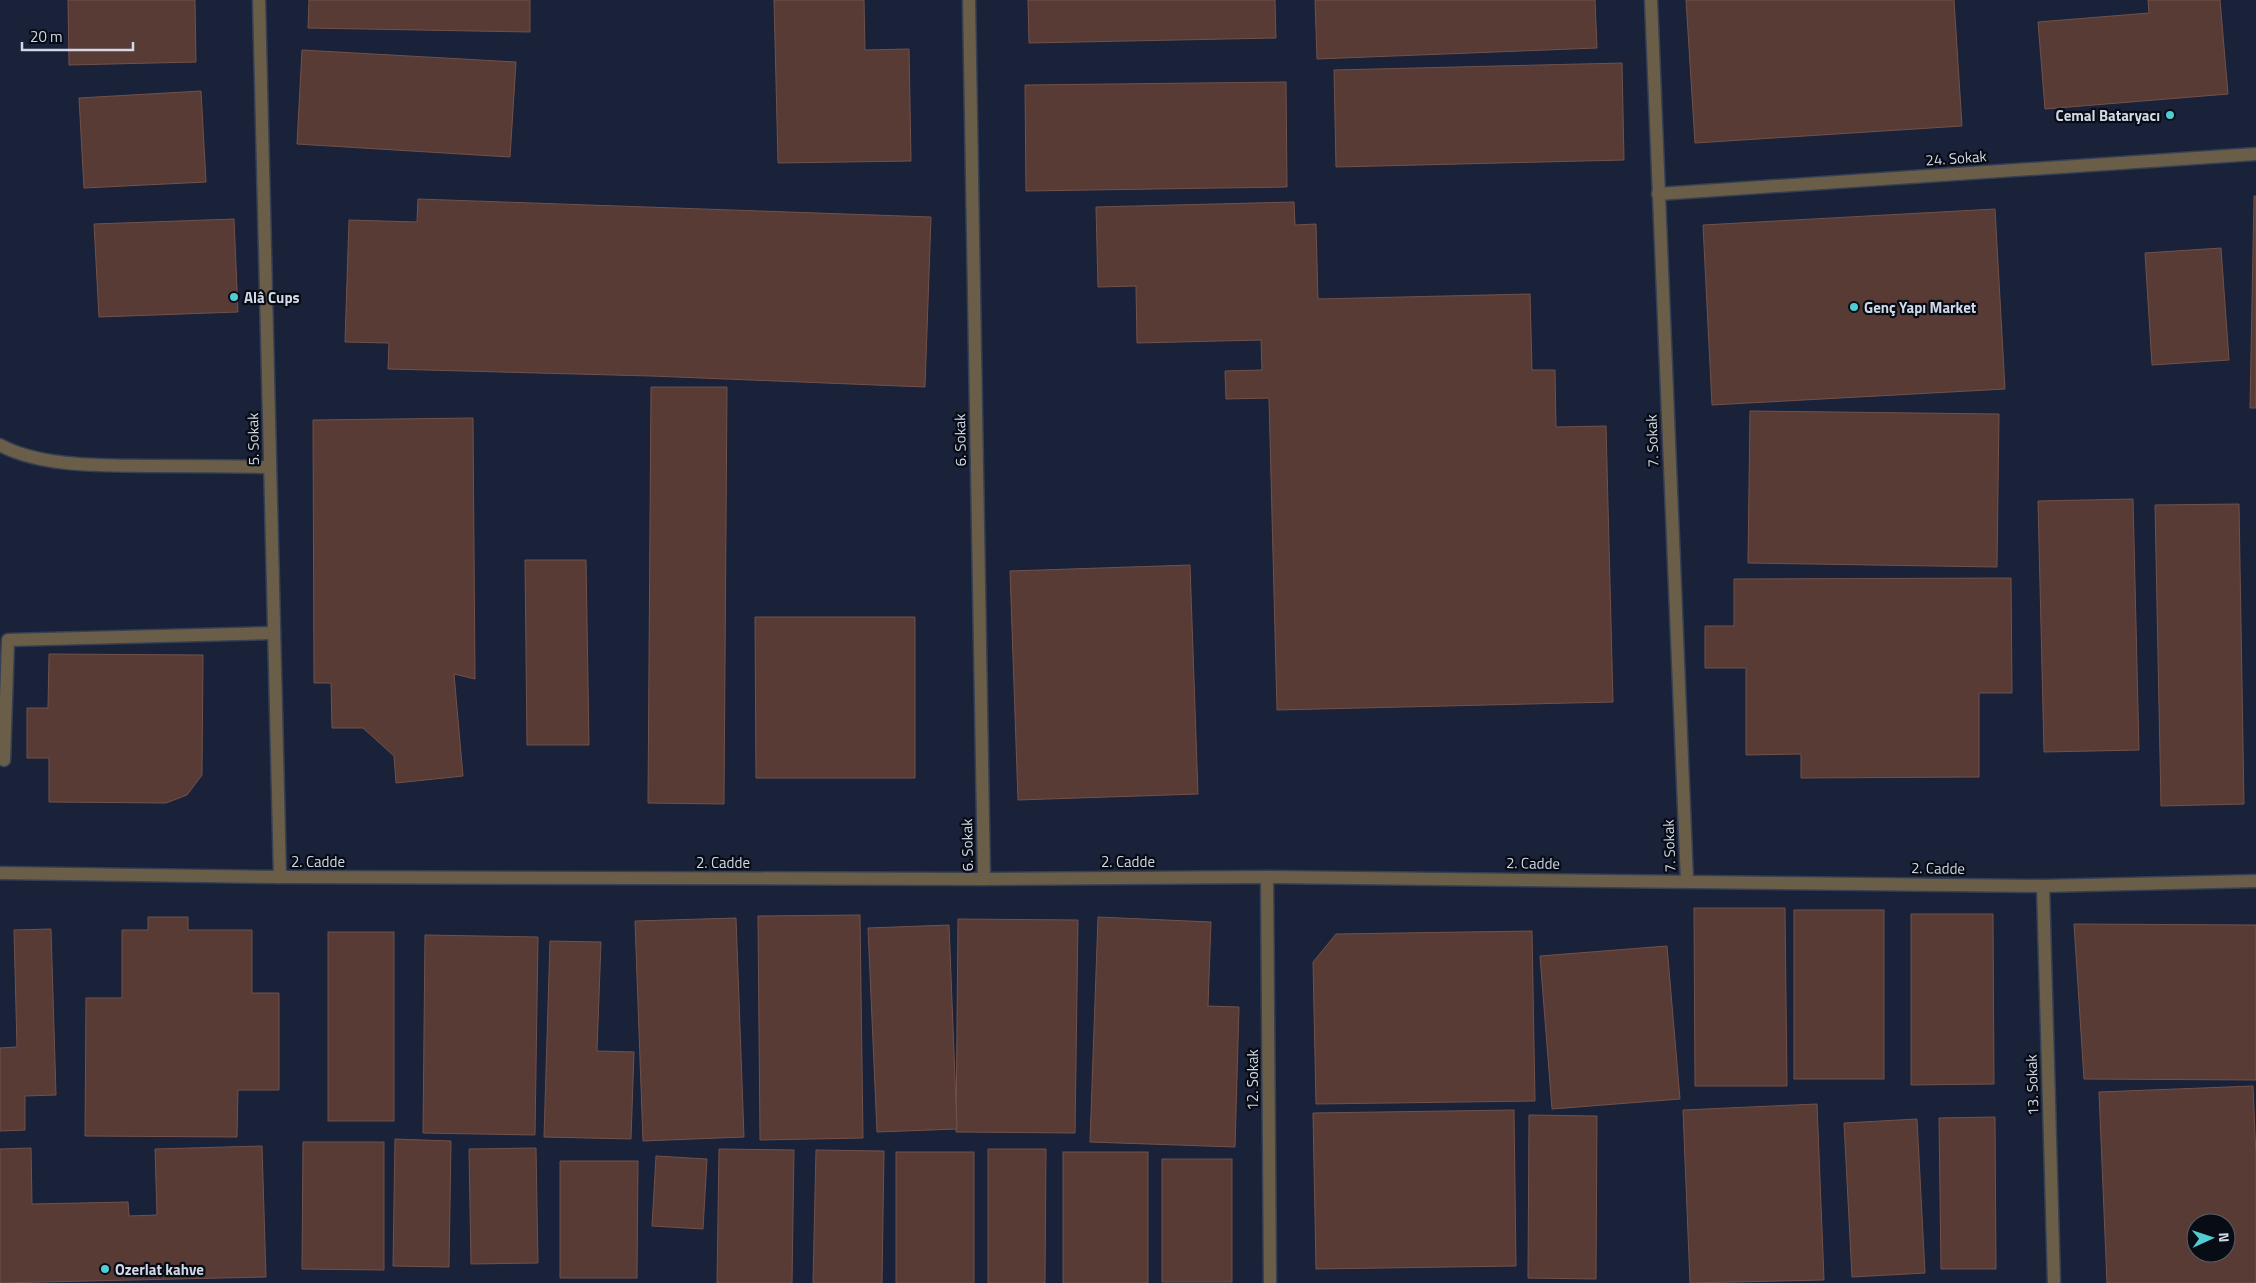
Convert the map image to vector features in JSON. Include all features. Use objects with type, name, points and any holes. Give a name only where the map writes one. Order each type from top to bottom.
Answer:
[{"type":"street","name":"5. Sokak","points":[[259,0],[280,877]]},
{"type":"street","name":"6. Sokak","points":[[969,0],[984,879]]},
{"type":"street","name":"7. Sokak","points":[[1651,0],[1687,881]]},
{"type":"street","name":"24. Sokak","points":[[1658,194],[2256,154]]},
{"type":"street","points":[[0,445],[16,454],[61,462],[108,465],[270,467]]},
{"type":"street","points":[[4,760],[8,640],[274,633]]},
{"type":"street","name":"2. Cadde","points":[[0,873],[280,877],[984,879],[1267,877],[2043,886],[2256,881]]},
{"type":"street","name":"12. Sokak","points":[[1267,877],[1270,1283]]},
{"type":"street","name":"13. Sokak","points":[[2043,886],[2054,1283]]},
{"type":"building","points":[[68,0],[195,0],[196,62],[69,65]]},
{"type":"building","points":[[309,0],[530,0],[530,32],[308,28]]},
{"type":"building","points":[[774,0],[864,0],[865,50],[909,49],[911,161],[778,163]]},
{"type":"building","points":[[1028,0],[1275,0],[1276,38],[1029,43]]},
{"type":"building","points":[[1315,0],[1595,0],[1597,48],[1317,59]]},
{"type":"building","points":[[1686,0],[1954,0],[1962,126],[1695,143]]},
{"type":"building","points":[[2148,0],[2220,0],[2228,94],[2045,109],[2038,22],[2149,13]]},
{"type":"building","points":[[302,50],[516,62],[510,157],[297,144]]},
{"type":"building","points":[[1622,63],[1624,160],[1336,167],[1334,70]]},
{"type":"building","points":[[1286,82],[1287,187],[1026,191],[1025,85]]},
{"type":"building","points":[[201,91],[206,182],[84,188],[79,98]]},
{"type":"building","points":[[2254,196],[2256,196],[2256,408],[2250,408]]},
{"type":"building","points":[[418,199],[931,217],[925,387],[651,376],[388,369],[389,343],[345,342],[349,220],[417,222]]},
{"type":"building","points":[[1294,202],[1295,225],[1316,224],[1318,299],[1530,294],[1532,370],[1555,370],[1556,427],[1606,426],[1613,702],[1277,710],[1269,398],[1226,399],[1225,371],[1262,370],[1261,340],[1137,343],[1136,286],[1098,287],[1096,207]]},
{"type":"building","name":"Genç Yapı Market","points":[[1995,209],[2005,389],[1712,405],[1703,225]]},
{"type":"building","points":[[234,219],[238,312],[99,317],[94,224]]},
{"type":"building","points":[[2221,248],[2229,360],[2152,365],[2145,253]]},
{"type":"building","points":[[651,387],[727,387],[724,804],[648,803]]},
{"type":"building","points":[[1750,411],[1999,414],[1997,567],[1748,563]]},
{"type":"building","points":[[473,418],[475,679],[454,674],[463,776],[396,783],[394,756],[363,728],[332,728],[331,683],[314,683],[313,420]]},
{"type":"building","points":[[2133,499],[2139,750],[2044,752],[2038,501]]},
{"type":"building","points":[[2239,504],[2244,804],[2161,806],[2155,505]]},
{"type":"building","points":[[525,560],[586,560],[589,745],[527,745]]},
{"type":"building","points":[[1190,565],[1198,794],[1018,800],[1010,571]]},
{"type":"building","points":[[2011,578],[2012,693],[1979,693],[1979,777],[1801,778],[1801,754],[1746,755],[1746,668],[1705,668],[1705,626],[1734,626],[1734,579]]},
{"type":"building","points":[[755,617],[915,617],[915,778],[756,778]]},
{"type":"building","points":[[49,654],[203,655],[202,775],[187,795],[166,803],[49,802],[49,758],[27,758],[27,708],[48,708]]},
{"type":"building","points":[[1694,908],[1785,908],[1787,1086],[1695,1086]]},
{"type":"building","points":[[1794,910],[1884,910],[1884,1079],[1794,1079]]},
{"type":"building","points":[[1911,914],[1993,914],[1994,1084],[1911,1085]]},
{"type":"building","points":[[860,915],[863,1138],[760,1140],[758,916]]},
{"type":"building","points":[[148,917],[188,917],[188,930],[252,930],[252,993],[279,993],[279,1090],[238,1090],[237,1137],[85,1136],[86,998],[122,998],[122,930],[148,930]]},
{"type":"building","points":[[1098,917],[1211,922],[1208,1006],[1239,1007],[1235,1147],[1090,1142]]},
{"type":"building","points":[[736,918],[744,1137],[643,1141],[635,921]]},
{"type":"building","points":[[958,919],[1078,920],[1075,1133],[956,1132]]},
{"type":"building","points":[[2074,924],[2256,925],[2256,1080],[2084,1079]]},
{"type":"building","points":[[949,925],[957,1129],[877,1132],[868,928]]},
{"type":"building","points":[[51,929],[56,1095],[25,1096],[25,1130],[0,1131],[0,1048],[17,1047],[14,930]]},
{"type":"building","points":[[1532,931],[1535,1101],[1316,1104],[1313,962],[1336,934]]},
{"type":"building","points":[[328,932],[394,932],[394,1121],[328,1121]]},
{"type":"building","points":[[425,935],[538,937],[535,1135],[423,1133]]},
{"type":"building","points":[[550,941],[601,942],[597,1051],[634,1052],[631,1139],[544,1137]]},
{"type":"building","points":[[1667,946],[1680,1099],[1552,1109],[1540,956]]},
{"type":"building","points":[[2253,1086],[2256,1157],[2256,1283],[2107,1283],[2099,1092]]},
{"type":"building","points":[[1817,1104],[1824,1280],[1690,1283],[1683,1110]]},
{"type":"building","points":[[1514,1110],[1516,1266],[1316,1269],[1313,1113]]},
{"type":"building","points":[[1529,1115],[1597,1116],[1596,1279],[1528,1278]]},
{"type":"building","points":[[1995,1117],[1996,1269],[1941,1269],[1939,1118]]},
{"type":"building","points":[[1917,1119],[1925,1273],[1852,1277],[1844,1123]]},
{"type":"building","points":[[395,1139],[451,1141],[449,1267],[393,1266]]},
{"type":"building","points":[[303,1142],[384,1142],[384,1270],[302,1269]]},
{"type":"building","points":[[262,1146],[266,1277],[0,1283],[0,1149],[31,1148],[32,1204],[128,1202],[129,1216],[157,1215],[155,1149]]},
{"type":"building","points":[[536,1148],[538,1263],[471,1264],[469,1149]]},
{"type":"building","points":[[719,1149],[794,1150],[792,1283],[717,1283]]},
{"type":"building","points":[[988,1149],[1046,1149],[1045,1283],[988,1283]]},
{"type":"building","points":[[816,1150],[884,1151],[882,1283],[813,1283]]},
{"type":"building","points":[[896,1152],[974,1152],[974,1283],[896,1283]]},
{"type":"building","points":[[1063,1152],[1148,1152],[1148,1283],[1063,1283]]},
{"type":"building","points":[[656,1156],[707,1159],[703,1229],[652,1226]]},
{"type":"building","points":[[1162,1159],[1232,1159],[1232,1282],[1162,1282]]},
{"type":"building","points":[[560,1161],[638,1161],[637,1278],[560,1278]]},
{"type":"place","name":"Cemal Bataryacı","points":[[2170,115]]},
{"type":"place","name":"Alâ Cups","points":[[234,297]]},
{"type":"place","name":"Genç Yapı Market","points":[[1854,307]]},
{"type":"place","name":"Ozerlat kahve","points":[[105,1269]]}]
